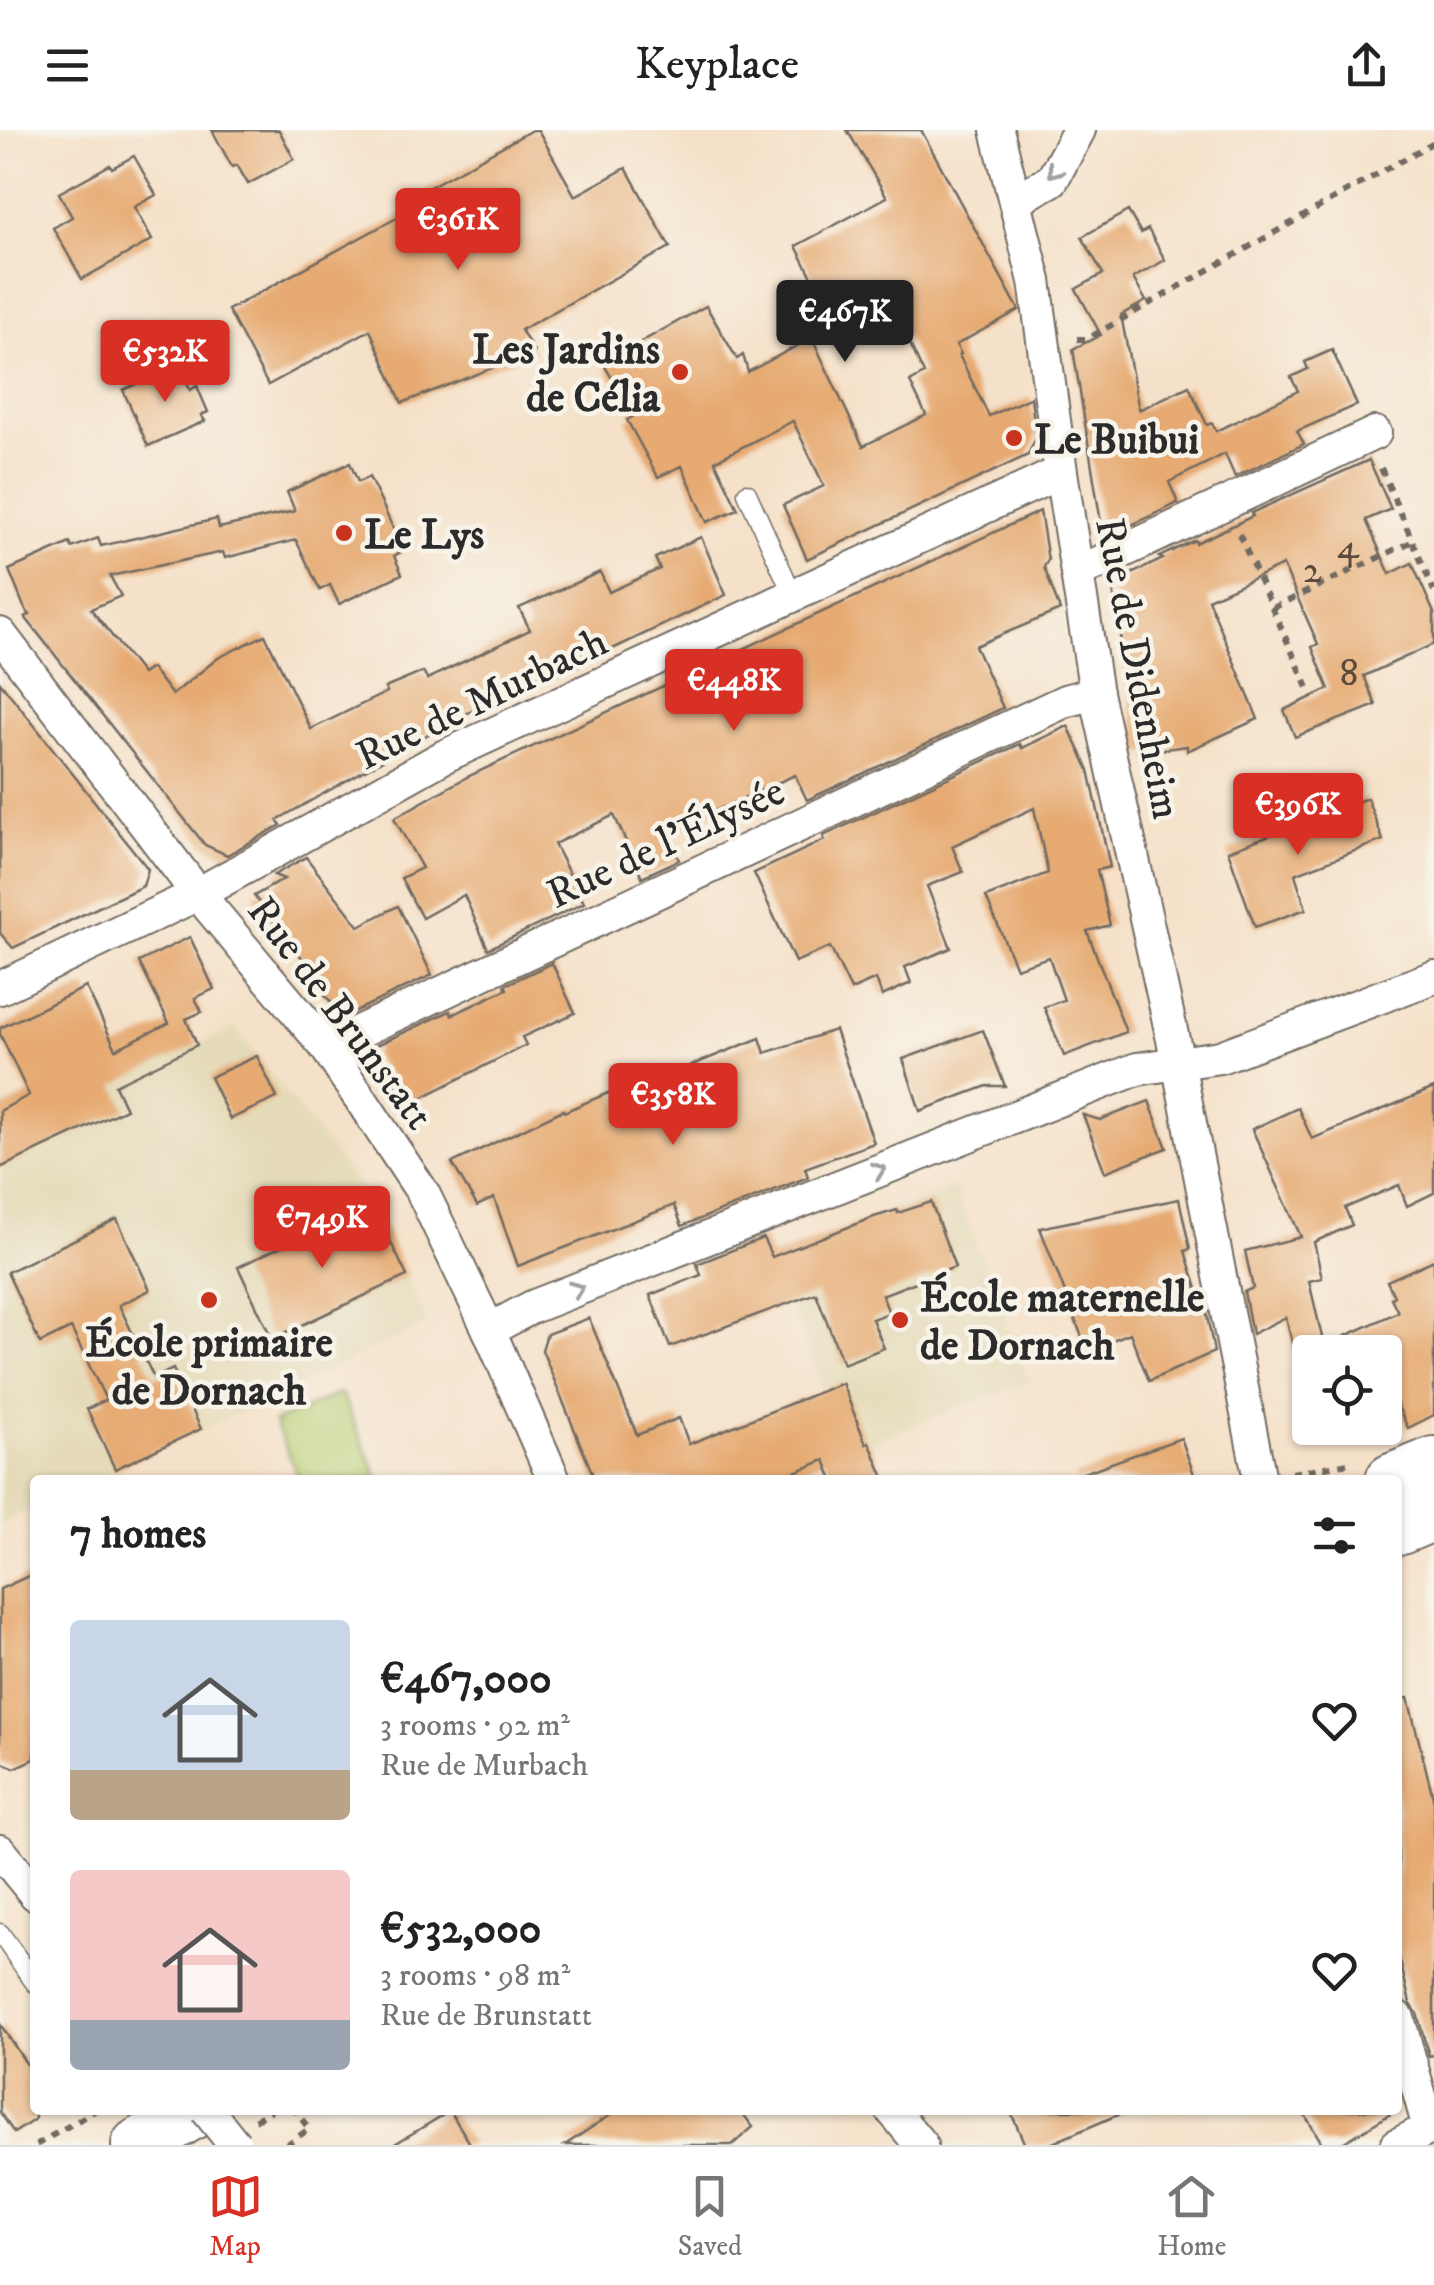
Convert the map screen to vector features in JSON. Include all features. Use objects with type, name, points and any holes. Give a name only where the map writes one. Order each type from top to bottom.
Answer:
[{"type":"main road","points":[[1402,1476],[1434,1462]]},
{"type":"main road","points":[[1402,1527],[1434,1514]]},
{"type":"main road","points":[[138,2145],[189,2115]]},
{"type":"street","name":"Rue de Didenheim","points":[[997,130],[1035,280],[1096,693],[1178,1062],[1259,1475]]},
{"type":"street","points":[[1016,200],[1052,180],[1079,130]]},
{"type":"street","points":[[1077,573],[1371,435]]},
{"type":"street","name":"Rue de Murbach","points":[[0,988],[198,894],[445,756],[1061,472]]},
{"type":"street","name":"Rue de Brunstatt","points":[[0,634],[198,894],[326,1047],[424,1193],[552,1475]]},
{"type":"street","name":"Rue de l'Élysée","points":[[326,1047],[1065,702],[1096,693]]},
{"type":"street","points":[[488,1330],[532,1306],[1137,1068],[1220,1056],[1434,977]]},
{"type":"street","points":[[0,1852],[30,1888]]},
{"type":"street","points":[[1396,2145],[1432,2127],[1402,2031]]},
{"type":"street","points":[[211,2115],[234,2145]]},
{"type":"street","points":[[896,2115],[921,2145]]},
{"type":"lane","points":[[747,492],[793,595]]},
{"type":"lane","points":[[0,1933],[30,1976]]},
{"type":"path","points":[[1043,339],[1087,338],[1434,142]]},
{"type":"path","points":[[1371,435],[1434,591]]},
{"type":"path","points":[[1225,503],[1310,692]]},
{"type":"path","points":[[1273,608],[1413,541]]},
{"type":"path","points":[[36,2145],[87,2115]]},
{"type":"path","points":[[286,2145],[308,2128],[299,2115]]},
{"type":"shaded area","name":"École primaire de Dornach","points":[[235,1027],[372,1203],[428,1324],[104,1475],[30,1475],[30,1510],[0,1524],[0,1107],[82,1068],[96,1092]]},
{"type":"shaded area","name":"École maternelle de Dornach","points":[[955,1188],[1029,1382],[847,1451],[772,1258]]},
{"type":"green space","points":[[341,1393],[377,1475],[298,1475],[274,1422]]},
{"type":"building","points":[[212,130],[279,130],[294,159],[248,184],[237,165],[232,167]]},
{"type":"building","points":[[538,130],[575,196],[626,168],[670,247],[521,330],[534,352],[402,403],[370,330],[268,385],[228,310],[431,199],[426,189]]},
{"type":"building","points":[[847,130],[921,130],[1019,310],[956,345],[959,355],[989,416],[1031,397],[1036,438],[1028,455],[807,559],[783,505],[824,486],[793,421],[715,461],[738,509],[707,522],[682,466],[658,477],[627,420],[634,416],[603,363],[706,306],[737,359],[743,355],[748,372],[812,338],[863,446],[926,415],[910,382],[924,374],[889,299],[837,325],[796,246],[887,197]]},
{"type":"building","points":[[134,156],[156,195],[134,207],[152,240],[82,279],[53,228],[72,217],[59,193]]},
{"type":"building","points":[[1128,211],[1141,233],[1148,229],[1165,260],[1133,278],[1146,301],[1121,315],[1139,410],[1189,386],[1207,425],[1212,423],[1216,431],[1298,391],[1291,377],[1308,369],[1305,362],[1332,350],[1357,405],[1297,431],[1304,444],[1235,477],[1225,454],[1169,482],[1178,503],[1117,532],[1101,523],[1073,349],[1101,335],[1076,289],[1103,274],[1082,237]]},
{"type":"building","points":[[179,365],[190,390],[197,386],[208,412],[201,415],[205,421],[148,446],[123,390]]},
{"type":"building","points":[[1369,460],[1391,509],[1366,520],[1390,574],[1412,563],[1434,613],[1434,644],[1364,676],[1376,705],[1295,737],[1284,710],[1329,689],[1312,647],[1318,644],[1283,565],[1208,599],[1258,719],[1187,751],[1187,746],[1138,753],[1112,583],[1163,559],[1159,557]]},
{"type":"building","points":[[350,463],[358,482],[369,477],[384,508],[403,551],[394,556],[402,574],[339,604],[330,585],[320,590],[296,540],[225,558],[223,552],[110,576],[121,596],[91,609],[142,674],[151,668],[172,695],[218,658],[265,635],[311,729],[387,692],[385,688],[423,672],[427,679],[530,630],[519,608],[600,572],[609,592],[660,569],[655,558],[701,537],[726,595],[577,666],[557,674],[553,668],[277,820],[281,825],[227,855],[205,845],[25,617],[30,615],[9,570],[70,543],[72,548],[98,538],[101,546],[217,519],[219,528],[295,511],[287,492]]},
{"type":"building","points":[[1040,511],[1048,560],[1044,567],[1060,610],[975,646],[1003,708],[807,800],[795,775],[708,814],[668,835],[679,860],[642,877],[614,815],[554,844],[584,903],[488,949],[464,895],[422,918],[401,878],[422,868],[394,818],[467,777]]},
{"type":"building","points":[[0,682],[148,869],[143,886],[13,948],[0,933]]},
{"type":"building","points":[[1068,726],[1089,770],[1110,867],[1097,870],[1110,925],[1087,931],[1126,1032],[1064,1056],[1044,1007],[1064,1000],[1049,957],[1016,968],[986,897],[1048,873],[1034,808],[952,846],[963,872],[927,886],[951,948],[905,967],[911,983],[882,996],[876,979],[851,990],[830,947],[795,962],[754,873],[825,840],[823,836],[1020,744],[1022,748]]},
{"type":"building","points":[[1367,798],[1383,840],[1295,874],[1306,909],[1255,927],[1228,851]]},
{"type":"building","points":[[306,857],[359,926],[398,906],[432,975],[343,1017],[254,896],[284,879],[274,875]]},
{"type":"building","points":[[190,937],[214,989],[195,998],[202,1012],[186,1019],[197,1045],[115,1085],[126,1109],[0,1168],[0,1111],[29,1095],[0,1028],[86,987],[116,1049],[169,1023],[139,962]]},
{"type":"building","points":[[552,963],[575,1013],[522,1037],[526,1045],[409,1104],[374,1056],[377,1045],[450,1011],[452,1015]]},
{"type":"building","points":[[835,1030],[874,1143],[805,1168],[808,1177],[682,1226],[674,1205],[518,1266],[494,1198],[477,1206],[452,1163],[563,1110],[615,1090],[627,1122],[698,1093],[687,1067],[760,1038],[765,1053]]},
{"type":"building","points":[[983,1030],[1005,1086],[987,1086],[920,1111],[903,1059]]},
{"type":"building","points":[[257,1056],[277,1098],[230,1119],[210,1077]]},
{"type":"building","points":[[1434,1088],[1434,1193],[1407,1206],[1399,1185],[1345,1208],[1352,1225],[1314,1242],[1322,1278],[1309,1281],[1321,1335],[1292,1335],[1292,1343],[1286,1317],[1252,1334],[1244,1292],[1253,1288],[1245,1251],[1301,1237],[1252,1129],[1298,1108],[1312,1139]]},
{"type":"building","points":[[1149,1101],[1167,1148],[1105,1172],[1083,1115],[1100,1120]]},
{"type":"building","points":[[1179,1199],[1190,1249],[1185,1251],[1206,1310],[1214,1352],[1149,1381],[1130,1333],[1087,1350],[1040,1228]]},
{"type":"building","points":[[931,1202],[955,1267],[882,1295],[889,1313],[872,1319],[884,1348],[843,1364],[816,1293],[670,1347],[650,1295],[701,1275],[697,1264],[763,1238],[772,1257],[874,1217]]},
{"type":"building","points":[[372,1203],[407,1276],[272,1339],[238,1267]]},
{"type":"building","points":[[117,1219],[150,1290],[119,1305],[154,1378],[173,1369],[201,1429],[115,1469],[87,1409],[106,1400],[71,1328],[40,1343],[7,1272]]},
{"type":"building","points":[[1434,1260],[1434,1415],[1408,1428],[1402,1415],[1402,1335],[1348,1335],[1398,1312],[1387,1281]]},
{"type":"building","points":[[589,1318],[637,1435],[679,1418],[689,1444],[842,1383],[883,1475],[831,1475],[825,1460],[787,1475],[593,1475],[542,1350],[547,1334]]},
{"type":"building","points":[[1181,1438],[1194,1475],[1078,1475]]},
{"type":"building","points":[[30,1575],[30,1761],[15,1768],[0,1762],[0,1589]]},
{"type":"building","points":[[1408,1698],[1434,1801],[1434,2055],[1429,2056],[1402,1969],[1402,1699]]},
{"type":"building","points":[[0,2024],[30,2069],[30,2115],[35,2115],[35,2119],[14,2133],[0,2112]]},
{"type":"building","points":[[443,2115],[452,2115],[471,2145],[393,2145]]},
{"type":"building","points":[[610,2115],[744,2115],[753,2127],[732,2145],[565,2145]]},
{"type":"building","points":[[1012,2115],[1117,2115],[1048,2145],[1025,2145]]},
{"type":"building","points":[[1305,2115],[1389,2115],[1339,2145],[1323,2145]]},
{"type":"place","name":"Les Jardins de Célia","points":[[680,372]]},
{"type":"place","name":"Le Buibui","points":[[1014,438]]},
{"type":"place","name":"Le Lys","points":[[344,533]]},
{"type":"place","name":"École primaire de Dornach","points":[[209,1300]]},
{"type":"place","name":"École maternelle de Dornach","points":[[900,1320]]}]
